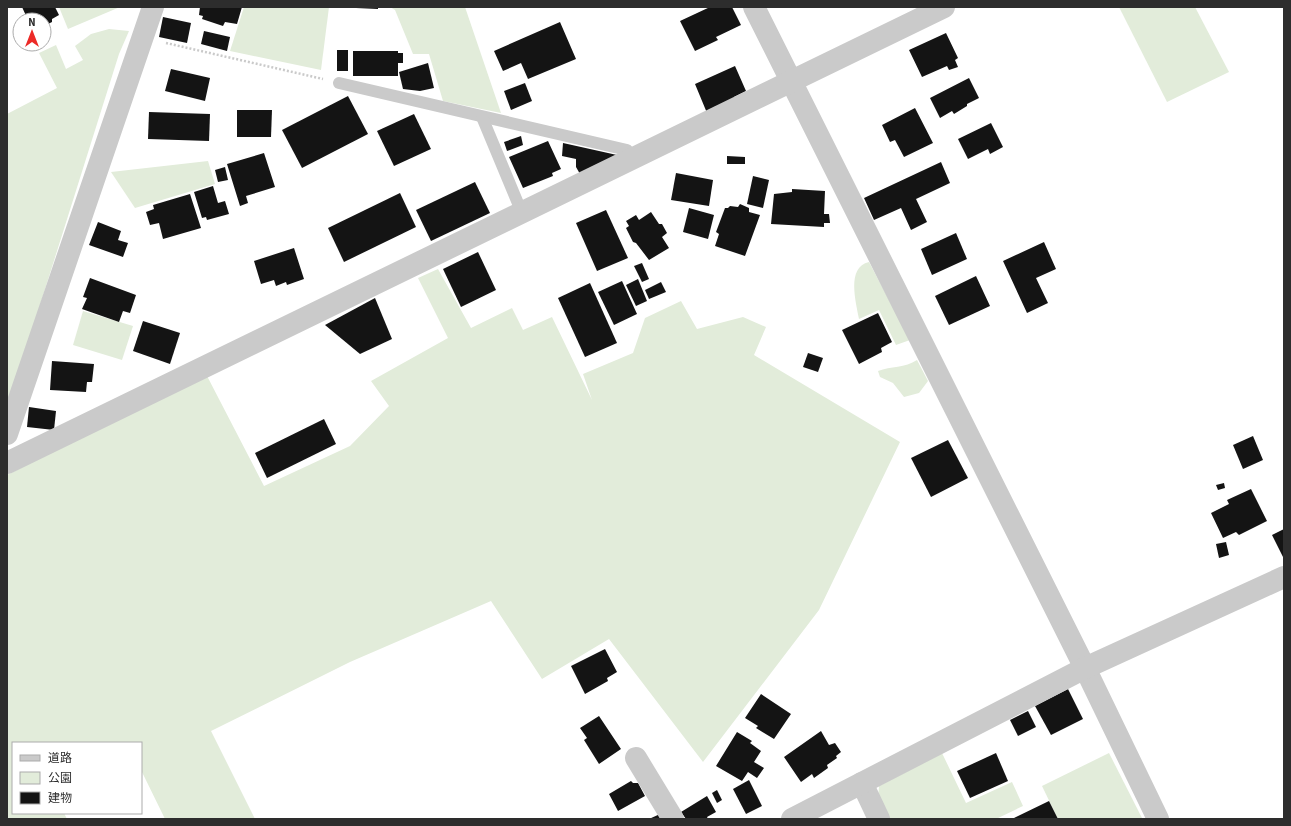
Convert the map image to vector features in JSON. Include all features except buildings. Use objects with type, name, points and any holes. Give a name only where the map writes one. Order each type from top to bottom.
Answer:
[{"type":"street","points":[[7,434],[153,7]]},
{"type":"street","points":[[754,7],[1085,668],[1158,819]]},
{"type":"street","points":[[7,463],[944,7]]},
{"type":"street","points":[[792,819],[1085,668],[1284,577]]},
{"type":"street","points":[[636,758],[673,819]]},
{"type":"street","points":[[862,783],[879,819]]},
{"type":"lane","points":[[339,83],[627,150],[632,159]]},
{"type":"lane","points":[[482,117],[522,213]]},
{"type":"path","points":[[142,37],[339,83]]},
{"type":"green space","points":[[59,7],[120,7],[68,29]]},
{"type":"green space","points":[[244,7],[329,7],[321,70],[230,51]]},
{"type":"green space","points":[[390,7],[465,7],[501,113],[443,101],[429,54],[413,54],[395,10]]},
{"type":"green space","points":[[1119,7],[1195,7],[1229,72],[1167,102]]},
{"type":"green space","points":[[109,29],[129,31],[119,54],[7,410],[7,114],[57,88],[39,53],[52,52],[52,47],[56,45],[66,69],[83,60],[75,46],[91,34]]},
{"type":"green space","points":[[208,161],[215,184],[135,208],[111,172]]},
{"type":"green space","points":[[869,262],[910,340],[896,345],[879,310],[859,319],[854,286],[855,278],[857,271],[862,265]]},
{"type":"green space","points":[[438,269],[471,328],[512,308],[523,330],[552,317],[592,400],[583,374],[633,353],[645,318],[681,301],[697,329],[743,317],[766,327],[754,355],[900,442],[819,610],[703,762],[609,639],[542,679],[491,601],[350,662],[211,731],[255,819],[165,819],[142,772],[142,742],[12,742],[12,814],[64,814],[67,819],[7,819],[7,475],[206,374],[264,486],[350,446],[389,406],[371,381],[448,338],[418,278]]},
{"type":"green space","points":[[83,311],[133,326],[122,360],[73,345]]},
{"type":"green space","points":[[917,360],[928,381],[919,393],[904,397],[893,383],[880,377],[878,371],[903,366]]},
{"type":"green space","points":[[942,753],[966,803],[1012,782],[1023,806],[996,819],[888,819],[878,799],[879,786]]},
{"type":"green space","points":[[1109,753],[1142,818],[1058,819],[1042,786]]}]
